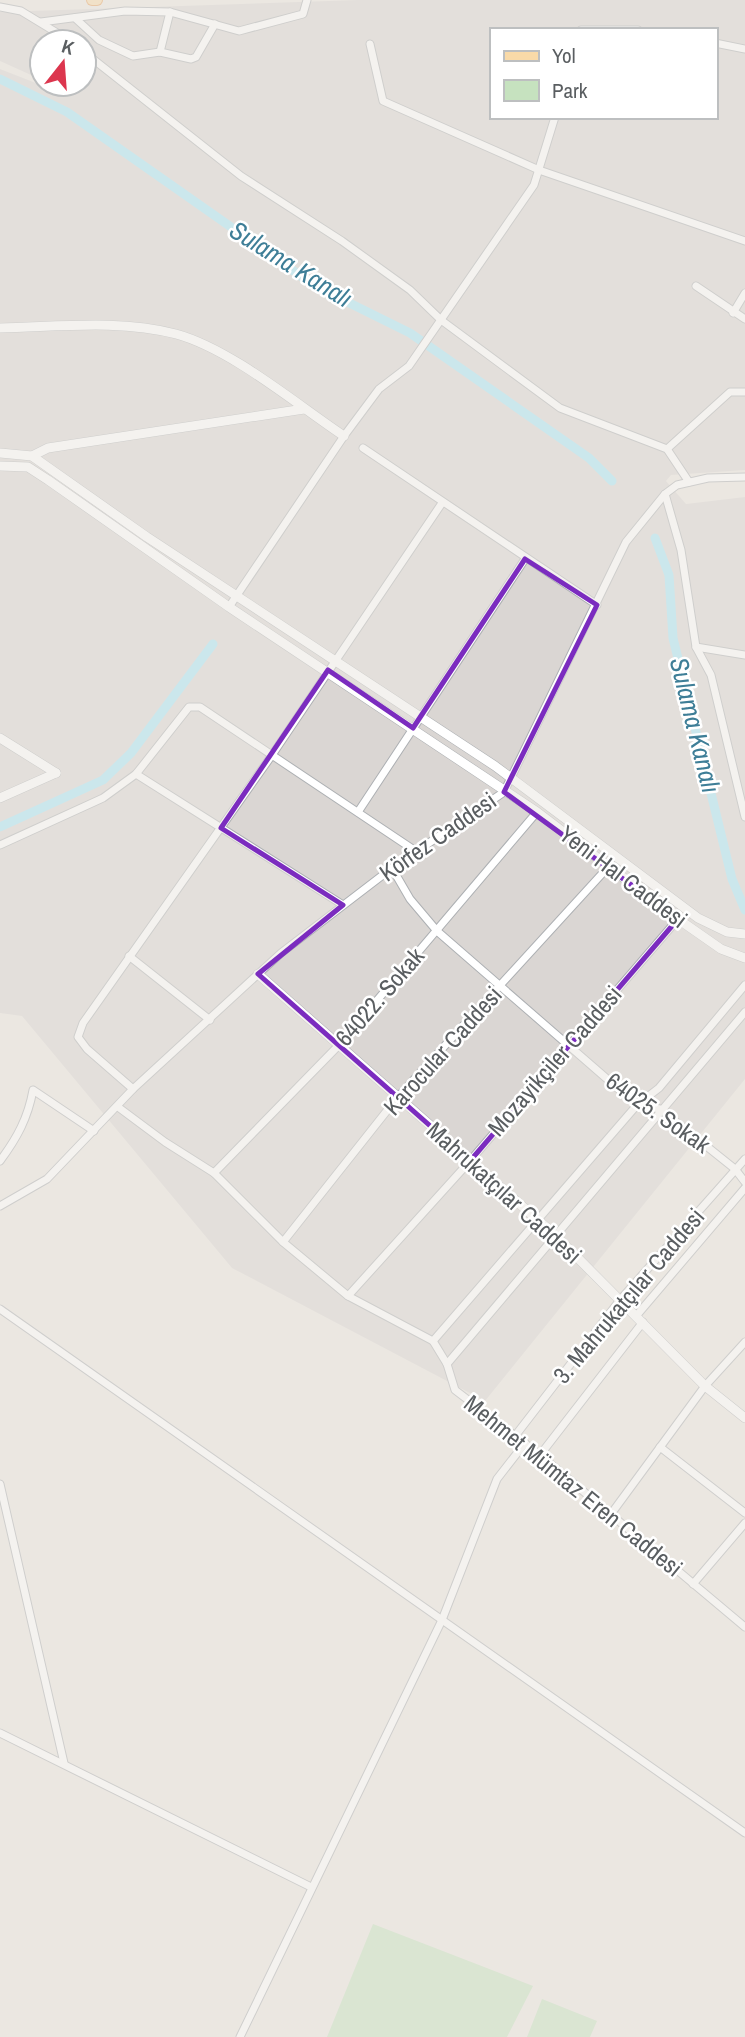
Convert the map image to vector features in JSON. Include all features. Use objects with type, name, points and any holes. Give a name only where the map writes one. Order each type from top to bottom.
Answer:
[{"type":"street","points":[[41,22],[125,11],[170,12],[239,31],[303,14],[307,0]]},
{"type":"street","points":[[0,7],[21,11],[50,28]]},
{"type":"street","points":[[160,52],[170,12]]},
{"type":"street","points":[[75,18],[100,40],[133,56],[160,52],[194,58],[215,24]]},
{"type":"street","points":[[717,43],[745,50]]},
{"type":"street","points":[[370,44],[383,102],[539,170],[745,241]]},
{"type":"street","points":[[98,63],[241,176],[342,241],[410,290],[441,320],[560,408],[667,449],[689,482]]},
{"type":"street","points":[[229,607],[344,436],[379,389],[409,366],[534,185],[554,119]]},
{"type":"street","points":[[696,286],[745,319]]},
{"type":"street","points":[[733,313],[745,293]]},
{"type":"street","points":[[0,328],[117,326],[176,334],[218,351],[344,436]]},
{"type":"street","points":[[667,449],[730,392],[745,392]]},
{"type":"street","points":[[0,453],[32,456],[48,448],[304,409]]},
{"type":"street","points":[[363,448],[597,605]]},
{"type":"street","name":"Yeni Hal Caddesi","points":[[32,456],[236,596],[511,778],[698,918],[727,932],[745,934]]},
{"type":"street","name":"Yeni Hal Caddesi","points":[[0,466],[28,467],[48,480],[229,607],[328,670],[537,813],[610,865],[678,919],[721,948],[745,957]]},
{"type":"street","name":"Körfez Caddesi","points":[[0,1206],[47,1179],[133,1089],[258,974],[343,905],[504,792],[626,542],[665,494],[677,485],[745,478]]},
{"type":"street","points":[[665,494],[681,550],[696,647],[711,675],[745,817]]},
{"type":"street","points":[[133,1089],[87,1049],[78,1037],[83,1023],[272,755],[442,503]]},
{"type":"street","points":[[358,812],[525,558]]},
{"type":"street","points":[[696,647],[745,655]]},
{"type":"street","points":[[0,845],[103,798],[136,774],[189,707],[200,707],[417,852]]},
{"type":"street","points":[[0,738],[56,773],[0,798]]},
{"type":"street","points":[[136,774],[343,905]]},
{"type":"street","name":"64022. Sokak","points":[[214,1173],[340,1044],[537,813]]},
{"type":"street","name":"Karocular Caddesi","points":[[283,1242],[397,1098],[501,988],[610,865]]},
{"type":"street","name":"64025. Sokak","points":[[392,869],[410,900],[437,931],[501,988],[637,1105],[660,1110],[735,1169],[745,1182]]},
{"type":"street","name":"Mozayikçiler Caddesi","points":[[348,1296],[470,1161],[678,919]]},
{"type":"street","points":[[129,956],[210,1020]]},
{"type":"street","name":"Mahrukatçılar Caddesi","points":[[258,974],[555,1235],[705,1386],[744,1416]]},
{"type":"street","points":[[118,1107],[165,1142],[214,1173],[283,1242],[348,1296],[433,1341],[637,1105],[659,1088],[745,985]]},
{"type":"street","points":[[447,1364],[745,1012]]},
{"type":"street","points":[[0,1161],[18,1136],[29,1113],[33,1090],[94,1131]]},
{"type":"street","name":"3. Mahrukatçılar Caddesi","points":[[516,1436],[620,1300],[745,1159]]},
{"type":"street","name":"3. Mahrukatçılar Caddesi","points":[[540,1455],[640,1318],[745,1188]]},
{"type":"street","points":[[0,1309],[745,1833]]},
{"type":"street","name":"Mehmet Mümtaz Eren Caddesi","points":[[433,1341],[447,1364],[455,1390],[540,1455],[745,1627]]},
{"type":"street","points":[[611,1514],[705,1386],[745,1342]]},
{"type":"street","points":[[240,2037],[442,1619],[497,1479],[525,1443]]},
{"type":"street","points":[[660,1447],[745,1513]]},
{"type":"street","points":[[0,1484],[64,1763]]},
{"type":"street","points":[[693,1584],[745,1523]]},
{"type":"street","points":[[0,1733],[311,1887]]},
{"type":"highlighted area","points":[[525,559],[597,605],[504,792],[678,919],[470,1161],[258,974],[343,905],[221,828],[328,670],[413,728]]},
{"type":"shaded area","points":[[357,0],[745,0],[745,470],[671,475],[666,481],[686,504],[745,497],[745,1079],[485,1401],[232,1268],[22,1016],[0,1013],[0,69],[28,80],[28,98],[98,98],[98,28],[28,28],[28,74],[0,61],[0,12]]},
{"type":"green space","points":[[373,1924],[533,1986],[507,2037],[327,2037]]},
{"type":"green space","points":[[542,1999],[597,2021],[590,2037],[527,2037]]},
{"type":"waterway","name":"Sulama Kanalı","points":[[0,79],[67,112],[315,286],[410,333],[589,458],[612,481]]},
{"type":"waterway","name":"Sulama Kanalı","points":[[655,538],[669,575],[673,638],[732,879],[745,910]]},
{"type":"waterway","points":[[0,827],[103,780],[131,753],[213,644]]}]
